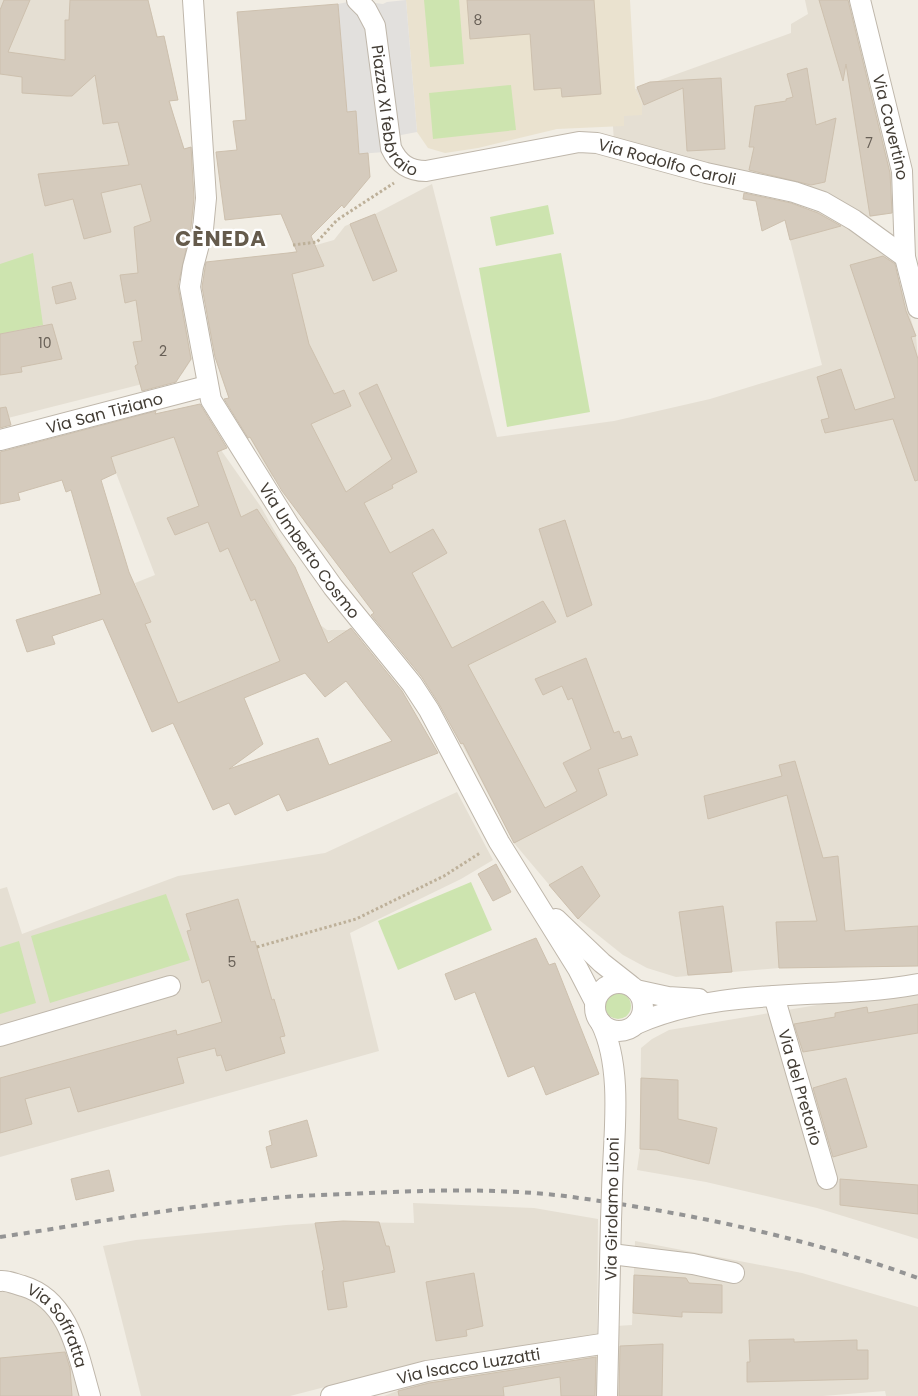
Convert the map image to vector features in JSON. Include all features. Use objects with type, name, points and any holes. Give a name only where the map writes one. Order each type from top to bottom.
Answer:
[{"type":"street","name":"Via Umberto Cosmo","points":[[193,0],[206,215],[190,287],[208,386],[219,414],[289,525],[333,587],[412,684],[429,710],[498,842],[578,970],[595,1002]]},
{"type":"street","name":"Piazza XI febbraio","points":[[357,0],[369,13],[374,26],[392,148],[399,162],[413,170]]},
{"type":"street","name":"Via Cavertino","points":[[860,0],[902,171],[905,257],[918,308]]},
{"type":"street","name":"Via Rodolfo Caroli","points":[[413,170],[433,170],[579,142],[598,143],[706,173],[794,192],[823,202],[854,220],[905,257]]},
{"type":"street","name":"Via San Tiziano","points":[[0,440],[208,386]]},
{"type":"street","name":"Via Umberto Cosmo","points":[[530,893],[602,963],[633,988]]},
{"type":"street","points":[[726,1000],[668,997],[633,988],[624,983],[609,985],[598,995],[595,1002],[595,1010],[601,1023],[607,1028],[622,1031],[676,1010],[726,1000],[888,989],[918,984]]},
{"type":"street","points":[[0,1036],[170,986]]},
{"type":"street","points":[[633,988],[643,1003],[643,1011],[636,1024]]},
{"type":"street","name":"Via del Pretorio","points":[[774,996],[827,1179]]},
{"type":"street","name":"Via Girolamo Lioni","points":[[601,1023],[610,1044],[615,1076],[607,1396]]},
{"type":"street","points":[[611,1254],[693,1264],[734,1273]]},
{"type":"street","name":"Via Soffratta","points":[[0,1281],[28,1287],[52,1302],[68,1326],[90,1396]]},
{"type":"street","name":"Via Isacco Luzzatti","points":[[331,1396],[427,1371],[608,1343]]},
{"type":"path","name":"Piazza XI febbraio","points":[[294,245],[317,242],[337,220],[413,170]]},
{"type":"path","points":[[257,947],[356,919],[444,876],[487,849]]},
{"type":"shaded area","points":[[0,0],[148,0],[158,37],[164,36],[178,100],[170,101],[174,117],[184,149],[192,147],[197,164],[189,167],[195,215],[185,260],[178,279],[192,359],[182,374],[0,420]]},
{"type":"shaded area","points":[[358,0],[372,0],[375,3],[383,4],[406,0],[417,132],[401,135],[384,152],[359,154],[356,111],[347,112],[338,4]]},
{"type":"shaded area","points":[[406,0],[630,0],[635,89],[642,103],[642,115],[624,116],[624,126],[557,129],[478,148],[445,153],[428,148],[417,132]]},
{"type":"shaded area","points":[[805,0],[854,0],[888,138],[898,212],[870,217],[857,215],[614,143],[613,126],[624,126],[624,116],[642,103],[635,89],[791,33],[791,24],[808,14]]},
{"type":"shaded area","points":[[432,184],[497,437],[614,421],[710,399],[822,365],[783,213],[800,215],[826,207],[891,253],[916,336],[918,359],[918,966],[779,968],[676,977],[647,968],[623,955],[578,919],[514,843],[431,686],[305,523],[278,474],[272,477],[231,405],[216,361],[208,327],[202,263],[288,253],[334,240],[345,226],[375,214]]},
{"type":"shaded area","points":[[201,404],[211,431],[221,450],[261,507],[295,567],[319,624],[327,630],[348,630],[335,638],[178,703],[145,624],[151,621],[144,607],[138,608],[140,598],[135,583],[155,575],[116,473],[101,425]]},
{"type":"shaded area","points":[[457,792],[493,860],[461,879],[350,933],[379,1051],[0,1157],[0,889],[7,887],[22,934],[178,876],[325,853]]},
{"type":"shaded area","points":[[918,988],[918,1239],[817,1208],[706,1182],[637,1170],[640,1149],[641,1048],[652,1039],[669,1030]]},
{"type":"shaded area","points":[[413,1203],[534,1208],[598,1219],[597,1339],[414,1364],[290,1396],[141,1396],[103,1246],[136,1240],[286,1225],[336,1222],[414,1223]]},
{"type":"shaded area","points":[[635,1241],[802,1273],[918,1307],[918,1396],[886,1396],[885,1391],[823,1396],[612,1396],[616,1326],[632,1325]]},
{"type":"shaded area","points":[[8,1291],[31,1298],[56,1322],[87,1396],[0,1396],[0,1292]]},
{"type":"shaded area","points":[[598,1354],[598,1396],[384,1396],[415,1384],[500,1367]]},
{"type":"green space","points":[[424,0],[459,0],[464,64],[430,67]]},
{"type":"green space","points":[[511,85],[516,130],[433,139],[429,93]]},
{"type":"green space","points":[[548,205],[554,234],[496,246],[490,217]]},
{"type":"green space","points":[[33,253],[43,325],[0,334],[0,264]]},
{"type":"green space","points":[[561,253],[590,412],[507,427],[479,268]]},
{"type":"green space","points":[[471,882],[492,930],[398,970],[378,921]]},
{"type":"green space","points":[[166,894],[190,960],[50,1003],[31,936]]},
{"type":"green space","points":[[19,941],[36,1003],[0,1014],[0,947]]},
{"type":"green space","points":[[618,993],[627,997],[631,1006],[627,1015],[618,1019],[609,1015],[605,1006],[609,997]]},
{"type":"building","points":[[4,0],[30,0],[8,52],[65,60],[65,20],[69,20],[70,0],[148,0],[157,37],[164,36],[178,100],[169,101],[184,149],[191,147],[194,198],[191,227],[178,286],[191,359],[176,382],[142,391],[135,366],[138,364],[133,342],[142,341],[136,300],[125,303],[120,275],[138,273],[134,227],[151,221],[141,184],[101,193],[111,232],[84,239],[73,199],[45,206],[42,193],[38,174],[129,165],[118,122],[103,124],[95,75],[72,96],[67,96],[22,93],[22,77],[0,74],[0,10]]},
{"type":"building","points":[[467,0],[594,0],[601,94],[562,97],[561,88],[534,90],[530,34],[470,39]]},
{"type":"building","points":[[819,0],[848,0],[890,173],[892,213],[870,216],[846,64],[843,81]]},
{"type":"building","points":[[338,4],[347,112],[356,111],[359,154],[368,153],[370,177],[344,208],[342,205],[311,236],[324,266],[292,274],[309,344],[334,394],[344,390],[351,406],[311,424],[346,492],[392,459],[359,393],[377,384],[417,472],[392,485],[393,488],[364,503],[390,553],[433,529],[447,553],[412,573],[452,648],[543,601],[556,622],[468,665],[545,808],[577,791],[563,763],[591,749],[572,698],[568,700],[562,686],[543,695],[535,679],[586,658],[614,733],[619,731],[622,739],[631,736],[638,755],[598,769],[607,795],[514,843],[463,743],[461,744],[421,676],[371,615],[374,613],[282,491],[250,437],[248,438],[224,399],[229,398],[215,357],[202,287],[206,262],[297,252],[281,214],[225,220],[216,152],[237,150],[233,121],[246,120],[237,12]]},
{"type":"building","points":[[807,68],[816,125],[836,118],[825,182],[811,185],[749,170],[754,147],[749,147],[755,106],[786,101],[786,99],[793,97],[787,74]]},
{"type":"building","points":[[721,78],[725,149],[687,151],[683,88],[644,105],[637,87],[650,82]]},
{"type":"building","points":[[744,193],[791,203],[818,213],[841,226],[790,240],[785,220],[762,231],[756,201],[743,199]]},
{"type":"building","points":[[375,214],[397,271],[373,281],[350,224]]},
{"type":"building","points":[[883,256],[895,264],[906,311],[916,336],[911,337],[918,359],[918,480],[915,481],[893,419],[825,433],[821,420],[829,418],[817,377],[841,369],[855,410],[895,398],[850,265]]},
{"type":"building","points":[[71,282],[76,299],[56,304],[52,287]]},
{"type":"building","points":[[52,324],[62,359],[21,367],[22,372],[0,375],[0,334]]},
{"type":"building","points":[[200,404],[227,448],[217,452],[241,517],[257,509],[295,567],[328,643],[351,628],[402,691],[438,753],[287,811],[279,794],[235,815],[229,803],[213,810],[173,723],[152,732],[103,619],[52,636],[55,644],[27,652],[16,620],[101,594],[71,490],[66,492],[62,480],[18,493],[20,500],[0,504],[0,452],[156,411],[155,414]],"holes":[[[174,437],[199,506],[167,518],[175,535],[208,522],[220,552],[228,548],[251,601],[255,599],[280,661],[178,703],[145,624],[151,622],[129,572],[101,480],[116,473],[111,457]],[[305,673],[325,697],[346,681],[392,741],[329,765],[318,738],[229,769],[263,744],[244,698]]]},
{"type":"building","points":[[6,407],[11,425],[0,428],[0,408]]},
{"type":"building","points":[[565,520],[592,605],[567,617],[539,529]]},
{"type":"building","points":[[795,761],[823,858],[838,856],[845,931],[918,926],[918,966],[779,968],[776,922],[817,921],[787,795],[708,819],[704,796],[782,776],[779,765]]},
{"type":"building","points":[[496,864],[511,892],[493,901],[478,874]]},
{"type":"building","points":[[582,866],[600,896],[578,919],[549,885]]},
{"type":"building","points":[[238,899],[251,942],[255,941],[272,1000],[274,999],[285,1036],[280,1037],[285,1053],[226,1071],[221,1055],[217,1056],[215,1048],[177,1058],[184,1083],[78,1112],[70,1087],[25,1099],[32,1124],[0,1133],[0,1078],[176,1030],[177,1035],[222,1022],[209,980],[202,983],[187,931],[191,930],[186,914]]},
{"type":"building","points":[[723,906],[732,972],[688,975],[679,912]]},
{"type":"building","points":[[536,938],[549,965],[555,963],[599,1074],[546,1095],[534,1066],[508,1077],[475,992],[455,1000],[445,974]]},
{"type":"building","points":[[918,1004],[918,1033],[803,1052],[794,1024],[835,1017],[835,1013],[867,1007],[868,1013]]},
{"type":"building","points":[[641,1078],[678,1080],[678,1119],[717,1128],[709,1164],[657,1150],[640,1149]]},
{"type":"building","points":[[846,1078],[867,1147],[833,1157],[813,1088]]},
{"type":"building","points":[[307,1120],[317,1156],[271,1168],[266,1147],[272,1145],[269,1131]]},
{"type":"building","points":[[109,1170],[114,1191],[76,1200],[71,1179]]},
{"type":"building","points":[[840,1179],[918,1185],[918,1214],[840,1205]]},
{"type":"building","points":[[343,1221],[379,1222],[386,1246],[389,1246],[395,1272],[343,1282],[347,1307],[328,1310],[322,1271],[324,1270],[315,1223]]},
{"type":"building","points":[[474,1273],[483,1326],[466,1330],[467,1336],[436,1341],[426,1282]]},
{"type":"building","points":[[634,1275],[686,1278],[689,1283],[722,1285],[722,1313],[682,1312],[682,1317],[633,1313]]},
{"type":"building","points":[[794,1339],[794,1342],[857,1340],[857,1350],[868,1350],[868,1379],[747,1382],[747,1362],[750,1362],[749,1340]]},
{"type":"building","points":[[663,1344],[662,1396],[619,1396],[620,1346]]},
{"type":"building","points":[[65,1352],[70,1368],[72,1396],[0,1396],[0,1358]]},
{"type":"building","points":[[596,1357],[595,1396],[561,1396],[560,1377],[503,1387],[504,1396],[399,1396],[398,1391],[429,1383]]},
{"type":"railway","points":[[0,1237],[165,1211],[277,1198],[418,1191],[470,1190],[521,1192],[616,1203],[748,1228],[834,1251],[918,1278]]},
{"type":"district","name":"CÈNEDA","points":[[221,238]]}]
